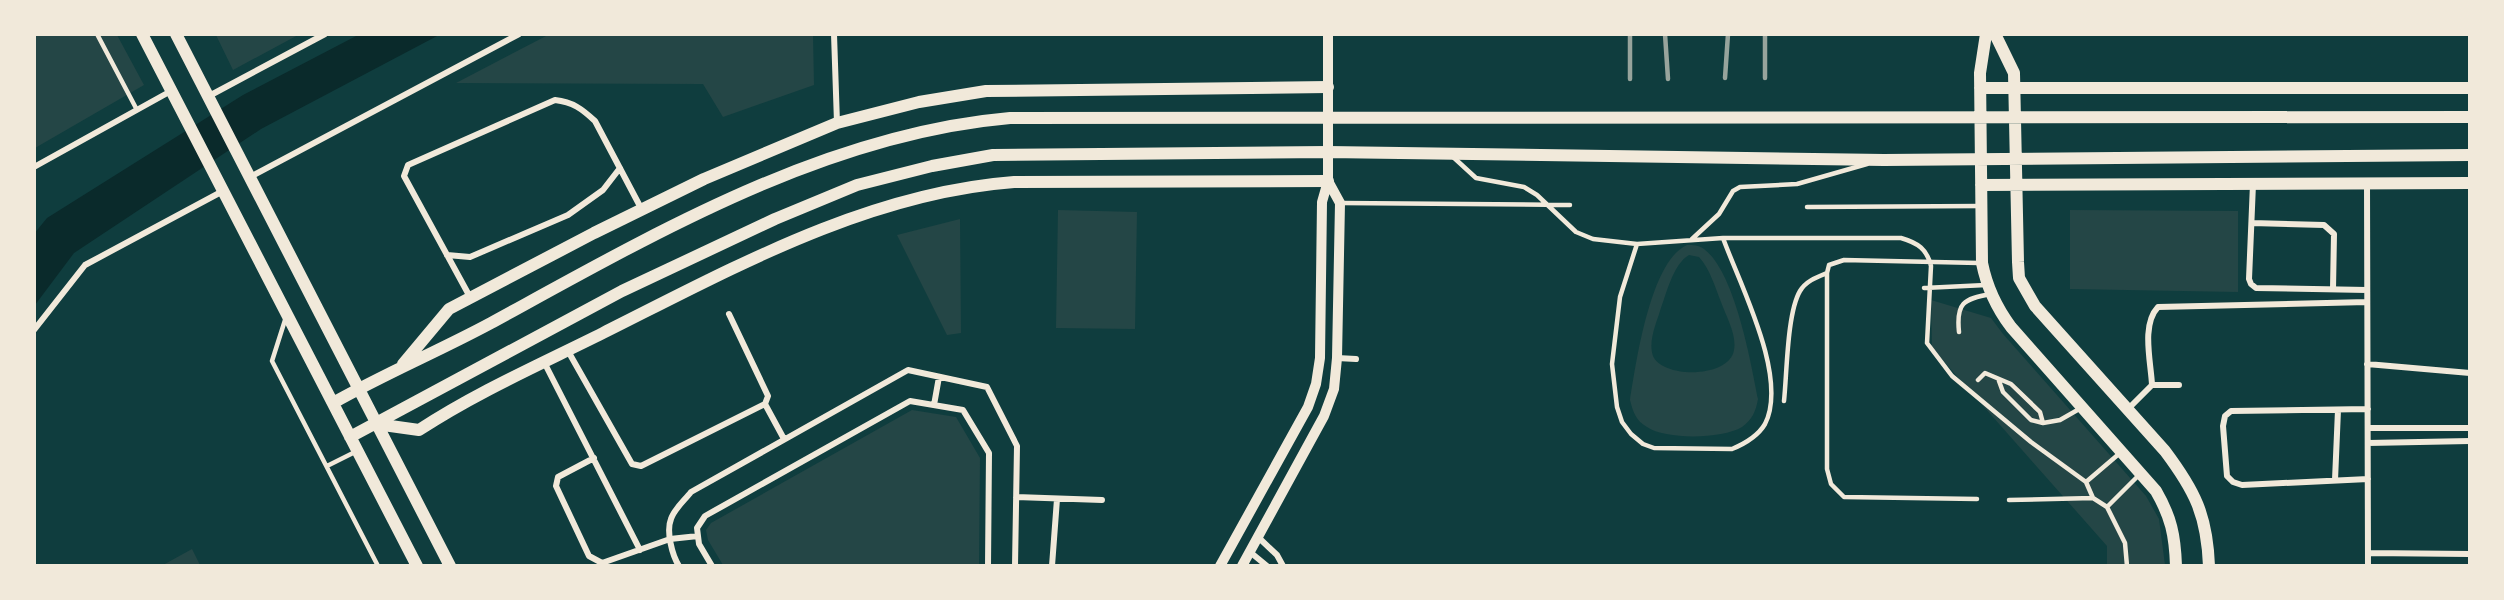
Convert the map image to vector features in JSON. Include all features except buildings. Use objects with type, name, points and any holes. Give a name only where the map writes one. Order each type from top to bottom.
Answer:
[{"type":"main road","points":[[142,34],[415,565]]},
{"type":"main road","points":[[177,34],[450,566]]},
{"type":"main road","points":[[1986,34],[1980,73],[1981,206],[1982,263],[1989,289],[2011,327],[2141,473],[2169,515],[2176,566]]},
{"type":"main road","points":[[1995,34],[2014,73],[2019,278],[2028,296],[2165,451],[2184,476],[2199,502],[2206,532],[2209,566]]},
{"type":"main road","points":[[400,368],[449,309],[470,297],[751,158],[837,123],[919,102],[997,90],[1328,87]]},
{"type":"main road","points":[[1980,88],[2469,88]]},
{"type":"main road","points":[[333,403],[358,388],[454,342],[607,260],[717,206],[846,152],[946,127],[1010,118],[2469,117]]},
{"type":"main road","points":[[350,437],[622,291],[775,219],[857,185],[972,158],[1012,154],[1328,152],[1884,160],[2469,155]]},
{"type":"main road","points":[[376,424],[419,430],[445,413],[543,362],[786,245],[866,212],[938,194],[1014,182],[1328,181]]},
{"type":"main road","points":[[1981,184],[2469,183]]},
{"type":"street","points":[[212,101],[325,34]]},
{"type":"street","points":[[250,177],[519,34]]},
{"type":"street","points":[[834,34],[837,123]]},
{"type":"street","points":[[1220,566],[1308,407],[1316,384],[1320,358],[1322,202],[1328,181],[1328,34]]},
{"type":"street","points":[[34,167],[171,91]]},
{"type":"street","points":[[470,297],[404,176],[408,165],[555,100],[569,102],[583,110],[595,121],[642,210]]},
{"type":"street","points":[[447,255],[470,258],[568,215],[603,190],[620,168]]},
{"type":"street","points":[[1242,566],[1324,416],[1335,389],[1340,203],[1328,181]]},
{"type":"street","points":[[2367,183],[2368,566]]},
{"type":"street","points":[[2253,184],[2251,284],[2256,288],[2367,290]]},
{"type":"street","points":[[34,330],[85,265],[223,191]]},
{"type":"street","points":[[2252,224],[2324,225],[2330,228],[2334,234],[2333,289]]},
{"type":"street","points":[[2152,385],[2149,326],[2153,313],[2158,308],[2367,302]]},
{"type":"street","points":[[567,351],[632,464],[641,466],[765,404],[768,396],[729,314]]},
{"type":"street","points":[[1337,358],[1356,360]]},
{"type":"street","points":[[543,362],[640,550]]},
{"type":"street","points":[[2367,364],[2469,373]]},
{"type":"street","points":[[679,566],[674,558],[670,539],[670,520],[691,492],[908,370],[987,387],[1017,446],[1015,566]]},
{"type":"street","points":[[934,405],[939,377]]},
{"type":"street","points":[[2128,410],[2152,385],[2179,385]]},
{"type":"street","points":[[712,566],[699,544],[697,528],[705,516],[910,401],[963,410],[989,453],[988,566]]},
{"type":"street","points":[[765,404],[784,439]]},
{"type":"street","points":[[2368,409],[2231,411],[2225,416],[2223,426],[2227,476],[2233,483],[2368,478]]},
{"type":"street","points":[[2335,480],[2338,410]]},
{"type":"street","points":[[2368,428],[2469,428]]},
{"type":"street","points":[[2367,443],[2469,441]]},
{"type":"street","points":[[594,458],[558,477],[556,486],[589,556],[602,563],[670,539],[698,536]]},
{"type":"street","points":[[1016,497],[1102,500]]},
{"type":"street","points":[[1052,566],[1057,499]]},
{"type":"street","points":[[1258,537],[1278,555],[1280,565]]},
{"type":"street","points":[[1250,552],[1267,566]]},
{"type":"street","points":[[2368,552],[2469,554]]},
{"type":"lane","points":[[97,34],[137,110]]},
{"type":"lane","points":[[1449,154],[1476,178],[1524,187],[1537,195],[1576,232],[1593,239],[1637,244],[1723,238],[1901,238],[1922,247],[1928,254],[1931,266],[1927,343],[1952,376],[2031,442],[2086,482],[2093,498],[2107,507],[2125,543],[2127,566]]},
{"type":"lane","points":[[1691,240],[1719,214],[1733,191],[1740,187],[1797,184],[1884,160]]},
{"type":"lane","points":[[1340,203],[1570,205]]},
{"type":"lane","points":[[1807,207],[1981,206]]},
{"type":"lane","points":[[1637,244],[1620,297],[1612,364],[1617,407],[1622,422],[1643,444],[1654,448],[1732,449],[1755,435],[1765,424],[1771,392],[1763,336],[1723,238]]},
{"type":"lane","points":[[1977,499],[1845,497],[1830,484],[1827,469],[1827,273],[1829,265],[1844,260],[1982,263]]},
{"type":"lane","points":[[1784,401],[1794,309],[1801,290],[1812,279],[1827,273]]},
{"type":"lane","points":[[1924,288],[1989,289]]},
{"type":"lane","points":[[1959,332],[1958,311],[1962,303],[1989,289]]},
{"type":"lane","points":[[287,313],[272,361],[378,566]]},
{"type":"lane","points":[[1978,380],[1985,373],[1989,373],[2000,381],[2011,384],[2040,412],[2043,423]]},
{"type":"lane","points":[[2000,381],[2003,392],[2031,420],[2043,423],[2060,420],[2082,407]]},
{"type":"lane","points":[[327,466],[357,451]]},
{"type":"lane","points":[[2086,482],[2122,451]]},
{"type":"lane","points":[[2107,507],[2141,473]]},
{"type":"lane","points":[[2009,500],[2093,498]]},
{"type":"shaded area","points":[[35,35],[117,35],[144,85],[35,148]]},
{"type":"shaded area","points":[[216,35],[298,35],[233,70]]},
{"type":"shaded area","points":[[358,35],[439,35],[261,129],[74,253],[35,305],[34,234],[47,218],[243,95]]},
{"type":"shaded area","points":[[548,35],[813,35],[814,85],[723,117],[703,84],[456,83]]},
{"type":"shaded area","points":[[1058,210],[1137,212],[1135,329],[1056,328]]},
{"type":"shaded area","points":[[2070,210],[2238,211],[2238,292],[2070,289]]},
{"type":"shaded area","points":[[960,219],[961,333],[947,335],[897,235]]},
{"type":"shaded area","points":[[1687,245],[1704,249],[1725,277],[1733,297],[1746,342],[1758,399],[1751,418],[1742,427],[1733,431],[1708,436],[1667,434],[1643,425],[1632,408],[1630,400],[1647,315],[1663,271],[1674,255]],"holes":[[[1689,255],[1699,257],[1709,273],[1735,344],[1730,359],[1721,366],[1709,370],[1682,372],[1669,369],[1659,363],[1653,356],[1652,339],[1674,272],[1683,259]]]},
{"type":"shaded area","points":[[1931,300],[1991,318],[2146,496],[2159,519],[2165,565],[2107,565],[2107,546],[1932,348]]},
{"type":"shaded area","points":[[912,410],[956,417],[980,458],[979,565],[723,565],[708,540],[706,530],[711,523]]},
{"type":"shaded area","points":[[192,549],[200,565],[163,565]]},
{"type":"railway","points":[[1630,34],[1630,79]]},
{"type":"railway","points":[[1665,34],[1668,79]]},
{"type":"railway","points":[[1725,78],[1728,34]]},
{"type":"railway","points":[[1765,34],[1765,78]]}]
